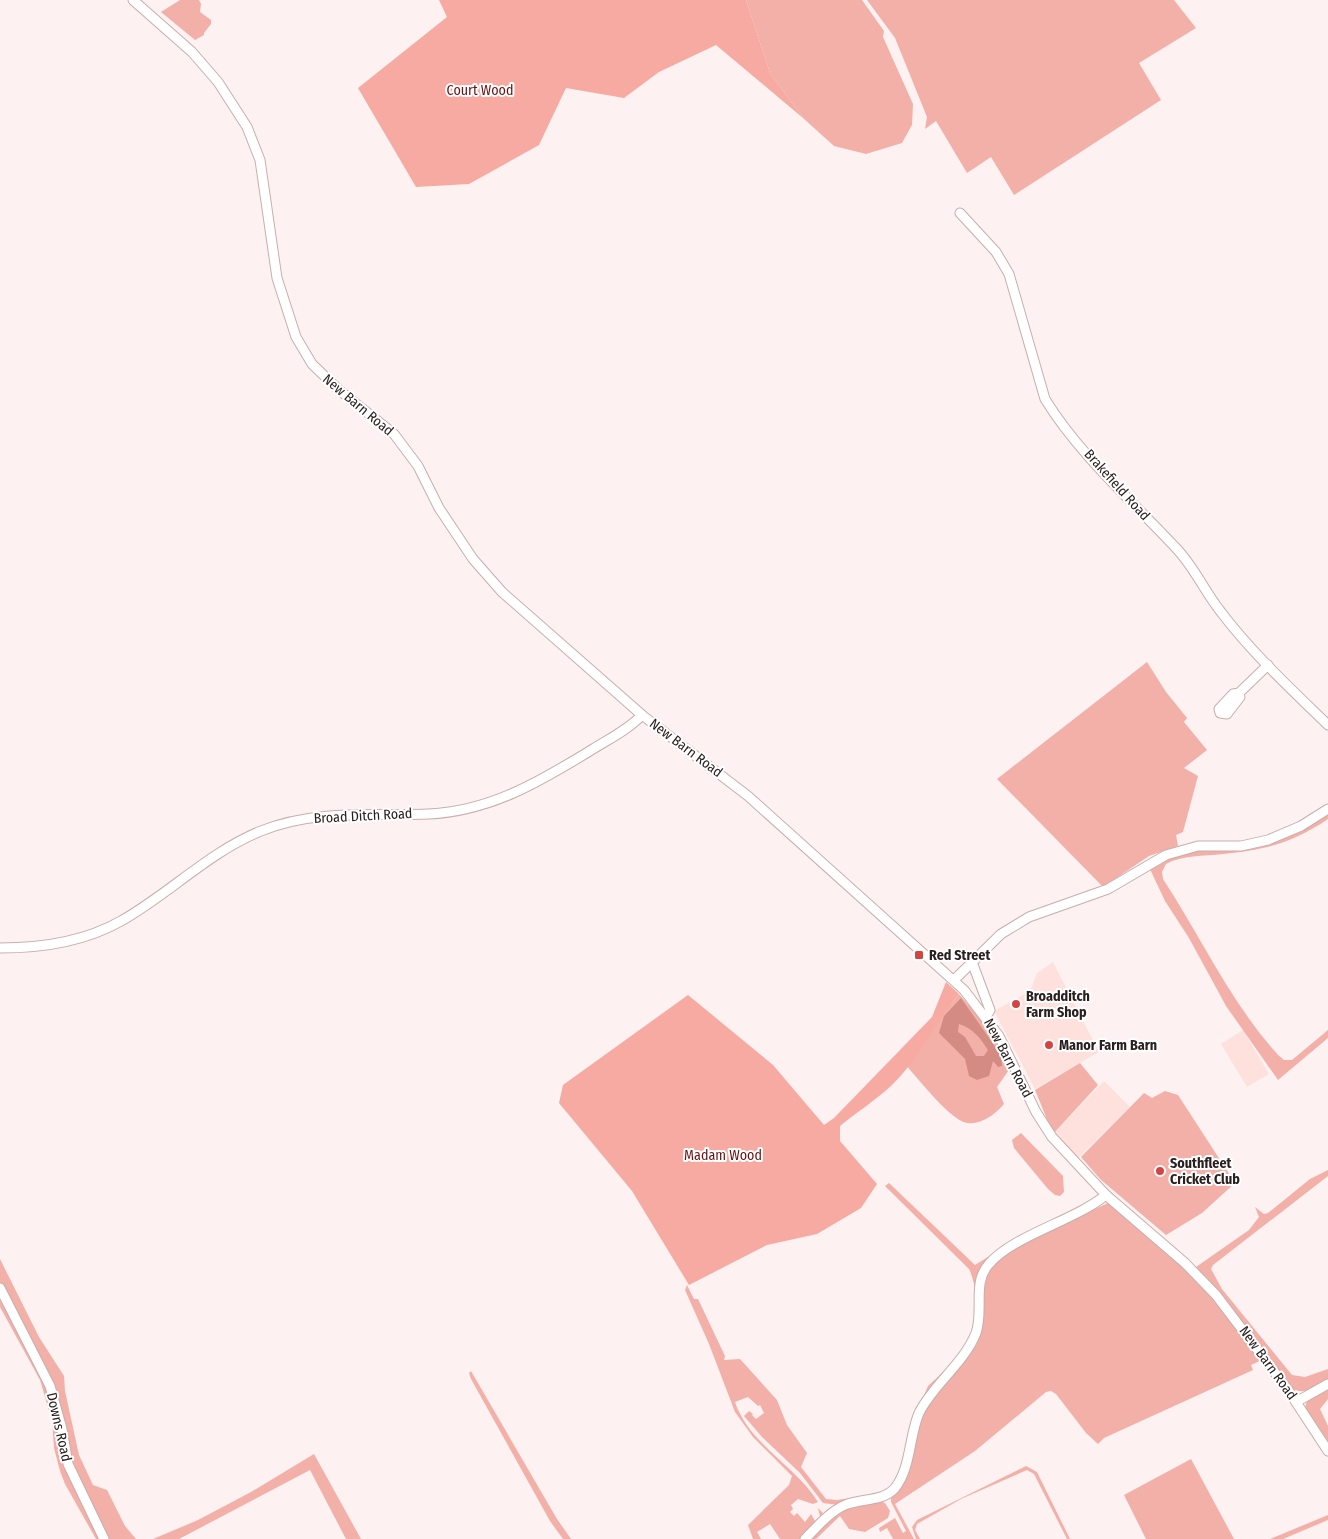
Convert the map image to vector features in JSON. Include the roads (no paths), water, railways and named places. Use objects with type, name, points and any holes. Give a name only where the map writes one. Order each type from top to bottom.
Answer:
[{"type":"street","name":"New Barn Road","points":[[133,0],[192,52],[218,82],[247,127],[261,166],[277,278],[296,337],[312,364],[339,390],[381,422],[407,449],[439,508],[468,552],[502,592],[642,715],[742,790],[855,894],[954,980],[986,1017],[1006,1048],[1049,1133],[1106,1195],[1206,1284],[1252,1341],[1296,1402],[1328,1451]]},
{"type":"street","name":"Brakefield Road","points":[[960,213],[996,252],[1008,274],[1045,399],[1053,412],[1106,475],[1192,567],[1220,612],[1268,665],[1328,725]]},
{"type":"street","points":[[1239,693],[1268,665]]},
{"type":"street","name":"Broad Ditch Road","points":[[0,948],[60,943],[88,936],[120,922],[224,851],[260,831],[298,819],[343,815],[430,814],[476,808],[509,796],[559,770],[633,724],[642,715]]},
{"type":"street","points":[[954,980],[1001,934],[1021,921],[1108,888],[1166,855],[1198,846],[1241,846],[1268,840],[1301,826],[1328,809]]},
{"type":"street","points":[[972,962],[990,1009],[990,1013],[986,1017]]},
{"type":"street","points":[[805,1539],[838,1509],[856,1502],[885,1496],[897,1485],[904,1470],[912,1431],[923,1406],[932,1391],[960,1361],[976,1333],[980,1309],[980,1278],[987,1266],[1007,1250],[1087,1209],[1106,1195]]},
{"type":"street","name":"Downs Road","points":[[0,1288],[50,1386],[62,1429],[68,1464],[104,1539]]},
{"type":"street","points":[[1296,1402],[1328,1384]]},
{"type":"place","name":"Red Street","points":[[919,955]]},
{"type":"place","name":"Broadditch Farm Shop","points":[[1016,1004]]},
{"type":"place","name":"Manor Farm Barn","points":[[1049,1045]]},
{"type":"place","name":"Southfleet Cricket Club","points":[[1160,1171]]},
{"type":"park label","name":"Court Wood","points":[[480,90]]},
{"type":"park label","name":"Madam Wood","points":[[723,1155]]}]
